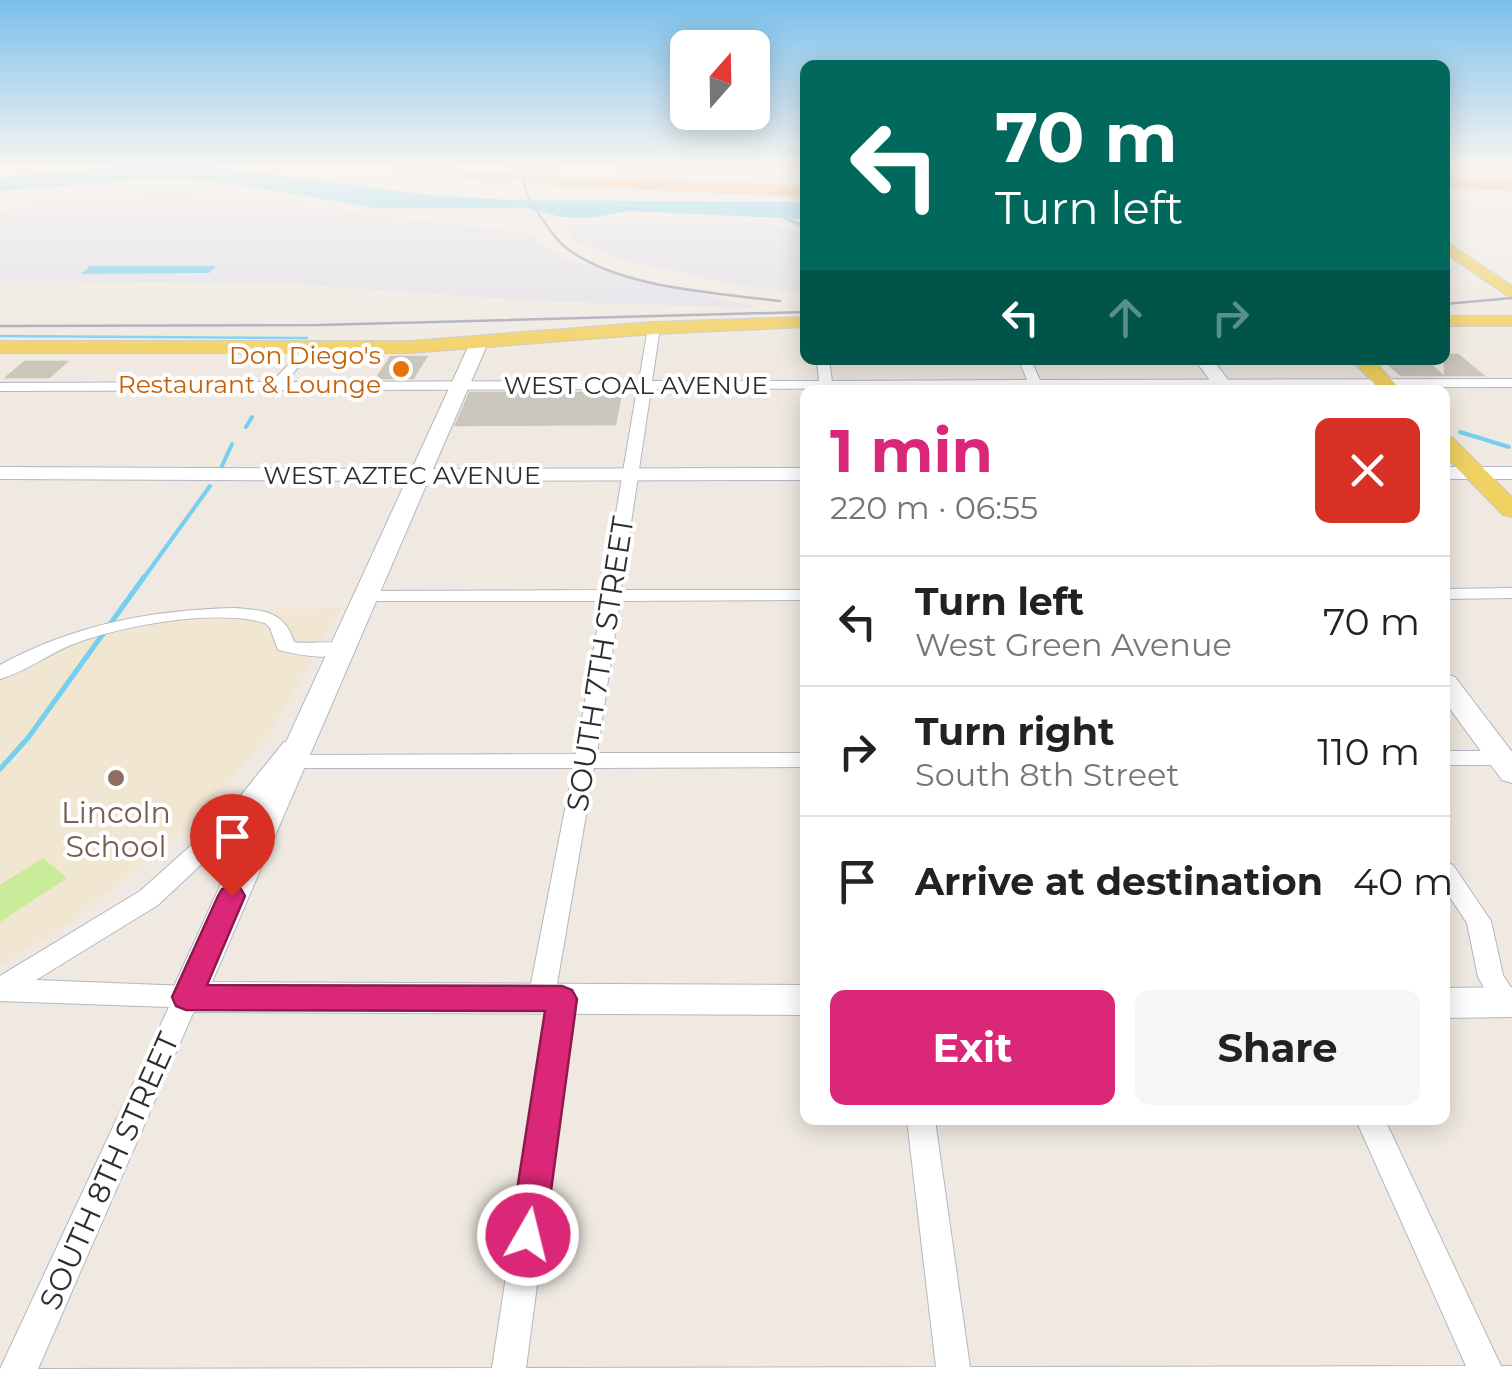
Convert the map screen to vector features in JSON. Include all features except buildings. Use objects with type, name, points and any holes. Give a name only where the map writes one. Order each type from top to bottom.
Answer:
[{"type":"main road","points":[[1450,249],[1512,294]]},
{"type":"main road","points":[[1450,321],[1512,321]]},
{"type":"main road","points":[[0,347],[478,345],[654,328],[800,322]]},
{"type":"main road","points":[[1367,365],[1385,385]]},
{"type":"main road","points":[[1450,448],[1512,510]]},
{"type":"street","name":"SOUTH 7TH STREET","points":[[507,1384],[551,999],[654,328]]},
{"type":"street","name":"SOUTH 8TH STREET","points":[[7,1389],[478,345]]},
{"type":"street","points":[[276,386],[308,348]]},
{"type":"street","name":"WEST COAL AVENUE","points":[[1450,385],[1512,383]]},
{"type":"street","name":"WEST COAL AVENUE","points":[[0,386],[800,387]]},
{"type":"street","name":"WEST AZTEC AVENUE","points":[[0,473],[800,474]]},
{"type":"street","points":[[1450,473],[1512,473]]},
{"type":"street","points":[[1450,594],[1512,594]]},
{"type":"street","points":[[365,596],[800,595]]},
{"type":"street","points":[[0,673],[84,634],[162,617],[244,616],[271,620],[283,633],[286,646],[342,648]]},
{"type":"street","points":[[1450,689],[1508,763]]},
{"type":"street","points":[[0,990],[150,898],[232,822],[308,726]]},
{"type":"street","points":[[1450,758],[1508,763]]},
{"type":"street","points":[[292,762],[800,760]]},
{"type":"street","points":[[1450,878],[1479,921],[1490,977],[1509,1002]]},
{"type":"street","points":[[0,990],[186,997],[800,1000]]},
{"type":"street","points":[[1450,1002],[1509,1002]]},
{"type":"street","points":[[922,1125],[955,1389]]},
{"type":"street","points":[[7,1389],[507,1384],[955,1389],[1500,1387],[1372,1125]]},
{"type":"shaded area","points":[[0,231],[511,231],[528,233],[565,260],[758,308],[540,301],[278,283],[0,281]]},
{"type":"shaded area","points":[[569,231],[797,231],[800,232],[800,291],[737,285],[625,260],[573,241]]},
{"type":"shaded area","name":"Lincoln School","points":[[341,608],[270,734],[195,821],[65,927],[0,965],[0,667],[64,636],[160,612]]},
{"type":"green space","points":[[43,858],[67,878],[0,922],[0,885]]},
{"type":"water","points":[[90,266],[216,266],[209,273],[81,274]]},
{"type":"waterway","points":[[0,336],[307,338]]},
{"type":"waterway","points":[[246,427],[252,417]]},
{"type":"waterway","points":[[1460,432],[1509,447]]},
{"type":"waterway","points":[[221,468],[232,444]]},
{"type":"waterway","points":[[143,579],[210,486]]},
{"type":"waterway","points":[[0,769],[28,738],[144,577]]},
{"type":"railway","points":[[551,231],[560,243],[585,260],[638,280],[780,301]]},
{"type":"railway","points":[[1450,304],[1512,298]]},
{"type":"railway","points":[[0,326],[319,325],[800,312]]},
{"type":"place","name":"Don Diego's Restaurant & Lounge","points":[[401,369]]},
{"type":"place","name":"Lincoln School","points":[[116,778]]},
{"type":"route","points":[[232,896],[186,997],[562,999],[528,1235]]}]
